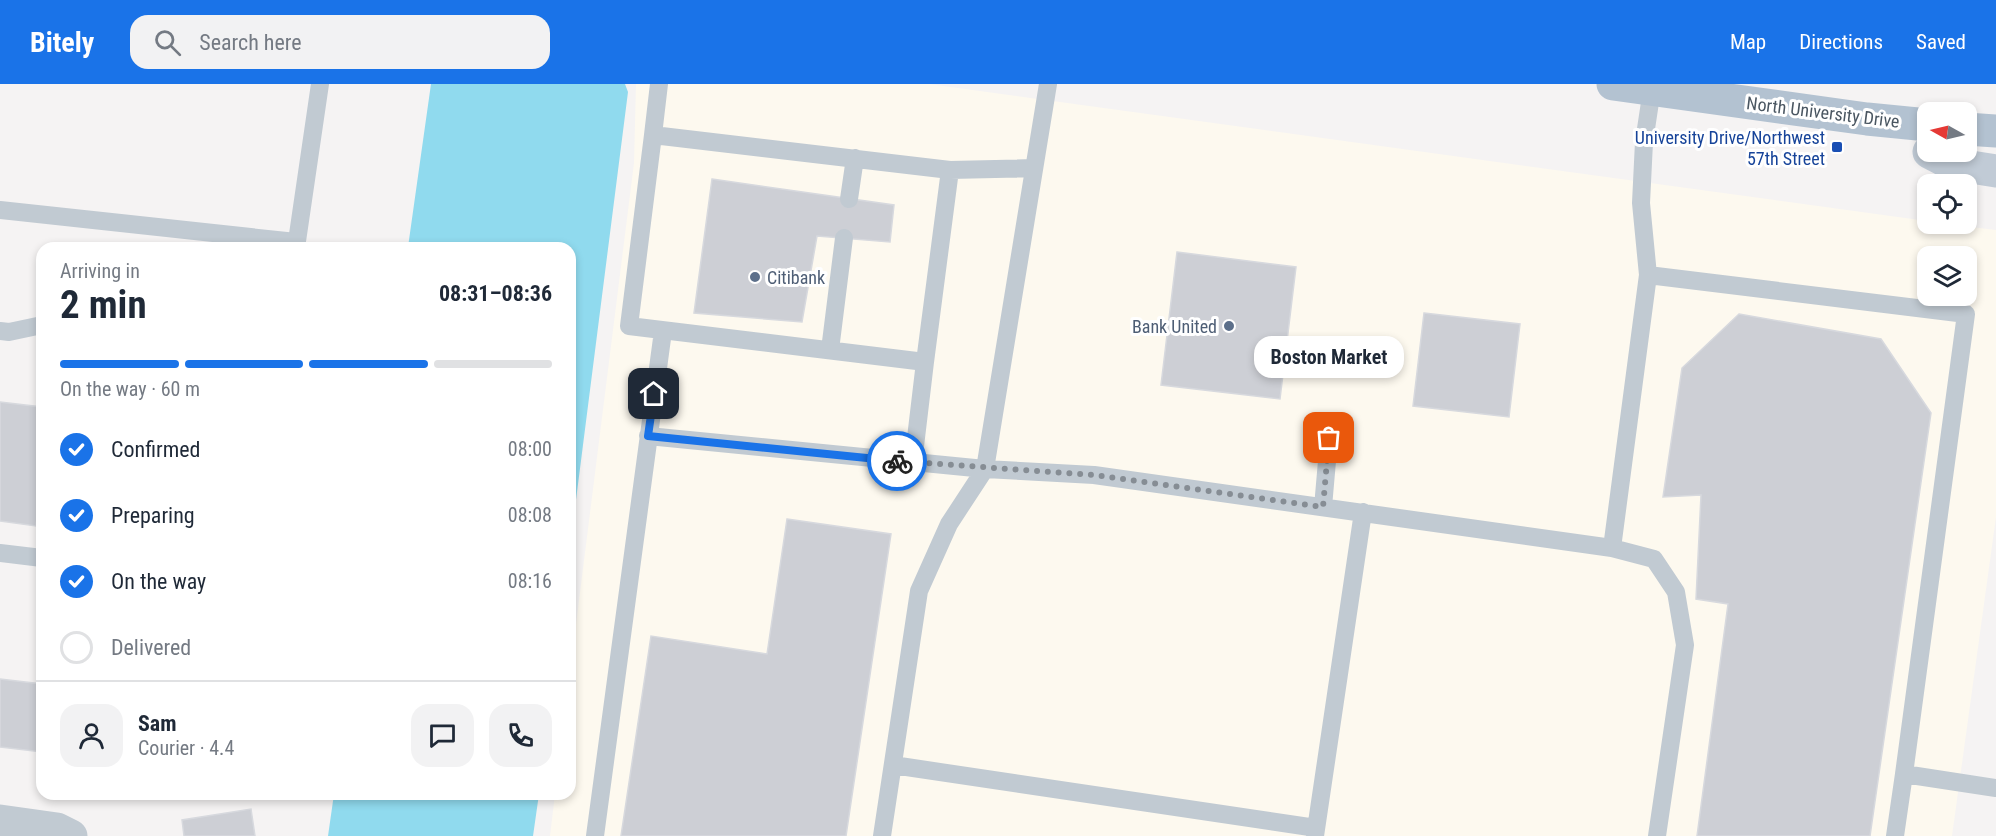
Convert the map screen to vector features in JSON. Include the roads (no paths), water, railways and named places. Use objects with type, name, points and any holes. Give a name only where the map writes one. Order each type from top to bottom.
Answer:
[{"type":"main road","name":"North University Drive","points":[[1612,84],[1655,86],[1917,124]]},
{"type":"main road","points":[[1977,130],[1996,132]]},
{"type":"street","points":[[1867,118],[1917,145]]},
{"type":"street","points":[[1948,162],[1996,171]]},
{"type":"street","points":[[0,821],[57,829],[71,836]]},
{"type":"lane","points":[[296,242],[320,84]]},
{"type":"lane","points":[[659,84],[629,326],[663,332],[925,362]]},
{"type":"lane","points":[[882,836],[919,591],[949,524],[985,469],[1048,84]]},
{"type":"lane","points":[[1612,548],[1648,275],[1641,203],[1644,142],[1655,86]]},
{"type":"lane","points":[[653,135],[950,170],[1034,168]]},
{"type":"lane","points":[[849,199],[855,158]]},
{"type":"lane","points":[[913,463],[950,170]]},
{"type":"lane","points":[[0,210],[271,242]]},
{"type":"lane","points":[[830,350],[844,238]]},
{"type":"lane","points":[[1648,275],[1966,314],[1895,836]]},
{"type":"lane","points":[[0,331],[9,332],[36,326]]},
{"type":"lane","points":[[595,836],[663,332]]},
{"type":"lane","points":[[648,436],[913,463],[1094,475],[1612,548],[1654,559],[1676,591],[1685,645],[1657,836]]},
{"type":"lane","points":[[1323,507],[1329,438]]},
{"type":"lane","points":[[892,765],[1316,832],[1363,512]]},
{"type":"lane","points":[[0,553],[36,557]]},
{"type":"lane","points":[[1904,774],[1996,788]]},
{"type":"water","points":[[431,84],[625,84],[628,92],[576,500],[576,242],[409,242]]},
{"type":"water","points":[[333,800],[538,800],[533,836],[328,836]]},
{"type":"place","name":"University Drive/Northwest 57th Street","points":[[1837,147]]},
{"type":"place","name":"Citibank","points":[[755,277]]},
{"type":"place","name":"Bank United","points":[[1229,326]]},
{"type":"place","name":"Boston Market","points":[[1329,438]]}]
